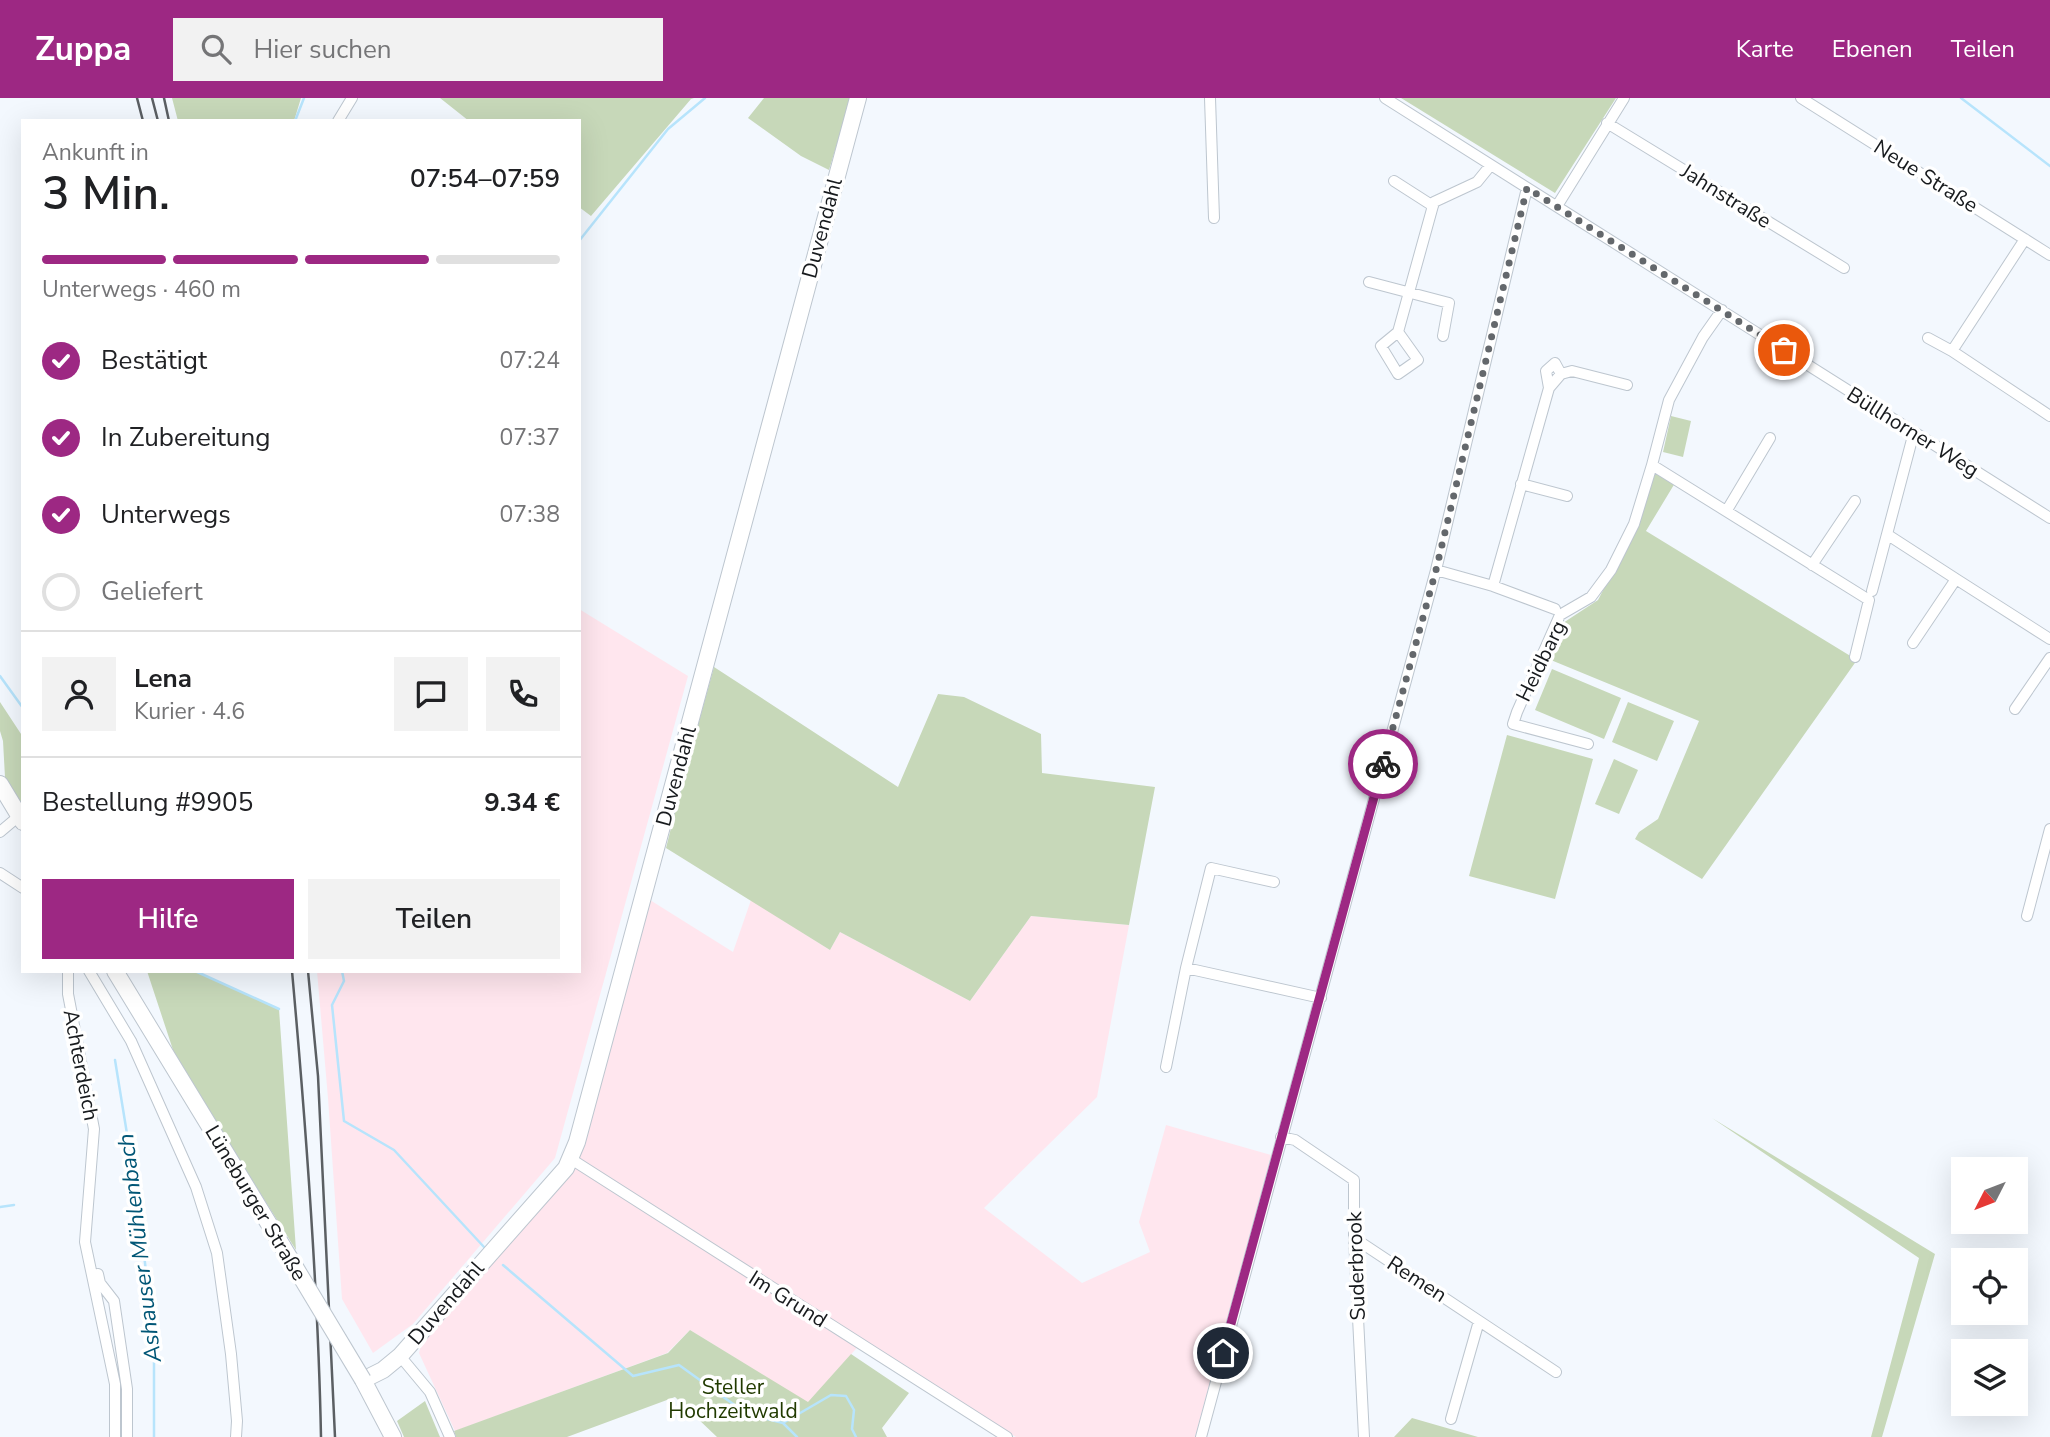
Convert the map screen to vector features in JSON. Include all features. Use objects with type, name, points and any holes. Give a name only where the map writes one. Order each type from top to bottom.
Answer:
[{"type":"street","points":[[339,119],[352,98]]},
{"type":"street","name":"Duvendahl","points":[[363,1380],[383,1370],[400,1356],[571,1159],[596,1075],[858,98]]},
{"type":"street","points":[[1210,98],[1214,218]]},
{"type":"street","name":"Büllhorner Weg","points":[[1385,98],[2050,519]]},
{"type":"street","points":[[1557,206],[1623,98]]},
{"type":"street","name":"Neue Straße","points":[[1801,98],[2050,256]]},
{"type":"street","name":"Jahnstraße","points":[[1608,123],[1844,268]]},
{"type":"street","points":[[1398,332],[1434,202],[1477,182],[1490,166]]},
{"type":"street","points":[[1394,181],[1433,206]]},
{"type":"street","points":[[1201,1437],[1436,570],[1527,188]]},
{"type":"street","points":[[1952,351],[2025,239]]},
{"type":"street","points":[[1369,282],[1449,303],[1443,336]]},
{"type":"street","name":"Heidbarg","points":[[1588,744],[1513,724],[1560,615],[1591,597],[1611,570],[1634,524],[1669,400],[1703,337],[1722,310]]},
{"type":"street","points":[[1928,338],[2050,416]]},
{"type":"street","points":[[1493,586],[1549,388],[1561,374],[1572,371],[1627,385]]},
{"type":"street","points":[[1872,591],[1914,432]]},
{"type":"street","points":[[1727,510],[1770,439]]},
{"type":"street","points":[[1652,465],[1869,600],[1855,657]]},
{"type":"street","points":[[1521,484],[1567,496]]},
{"type":"street","points":[[1812,565],[1855,501]]},
{"type":"street","points":[[1888,535],[2050,639]]},
{"type":"street","points":[[1436,570],[1493,586],[1555,609]]},
{"type":"street","points":[[1913,643],[1956,579]]},
{"type":"street","points":[[2015,709],[2050,658]]},
{"type":"street","points":[[0,784],[21,819],[0,832]]},
{"type":"street","points":[[2026,916],[2050,829]]},
{"type":"street","points":[[1166,1067],[1210,868],[1274,882]]},
{"type":"street","points":[[0,873],[21,887]]},
{"type":"street","points":[[1186,968],[1321,998]]},
{"type":"street","name":"Achterdeich","points":[[68,973],[68,994],[94,1129],[85,1242],[115,1384],[115,1437]]},
{"type":"street","points":[[90,973],[131,1041],[195,1187],[217,1253],[231,1354],[236,1437]]},
{"type":"street","name":"Lüneburger Straße","points":[[116,973],[363,1380],[393,1437]]},
{"type":"street","name":"Suderbrook","points":[[1281,1137],[1295,1140],[1354,1180],[1354,1238],[1364,1437]]},
{"type":"street","name":"Im Grund","points":[[571,1159],[1007,1437]]},
{"type":"street","name":"Remen","points":[[1354,1238],[1556,1372]]},
{"type":"street","name":"Achterdeich","points":[[85,1242],[94,1259],[100,1283],[114,1301],[127,1389],[127,1437]]},
{"type":"street","points":[[1451,1419],[1479,1321]]},
{"type":"street","points":[[400,1356],[430,1392],[450,1437]]},
{"type":"shaded area","points":[[581,610],[688,676],[555,1158],[413,1324],[373,1353],[342,1299],[317,973],[581,973]]},
{"type":"shaded area","points":[[650,900],[733,952],[751,900],[830,950],[840,932],[970,1001],[1031,916],[1129,925],[1097,1097],[984,1208],[1082,1283],[1150,1252],[1139,1222],[1166,1125],[1271,1155],[1195,1437],[1016,1437],[862,1342],[808,1403],[690,1330],[667,1353],[455,1431],[419,1353],[424,1335],[569,1172]]},
{"type":"green space","points":[[172,98],[301,98],[295,119],[177,119]]},
{"type":"green space","points":[[440,98],[694,98],[591,216],[581,208],[581,119],[466,119]]},
{"type":"green space","points":[[764,98],[851,98],[829,170],[801,156],[748,118]]},
{"type":"green space","points":[[1401,98],[1616,98],[1555,193]]},
{"type":"green space","points":[[1671,416],[1691,421],[1683,457],[1663,452]]},
{"type":"green space","points":[[1656,472],[1675,483],[1646,531],[1857,660],[1702,879],[1635,839],[1639,832],[1658,819],[1699,721],[1546,658],[1563,623],[1598,600],[1637,525],[1653,473]]},
{"type":"green space","points":[[714,667],[898,787],[938,694],[964,697],[1041,734],[1042,773],[1155,787],[1129,925],[1031,916],[970,1001],[840,932],[830,950],[666,848]]},
{"type":"green space","points":[[1552,669],[1621,698],[1604,739],[1535,710]]},
{"type":"green space","points":[[0,702],[21,734],[21,805],[5,777]]},
{"type":"green space","points":[[1628,702],[1674,721],[1657,761],[1612,742]]},
{"type":"green space","points":[[1507,735],[1593,759],[1555,899],[1469,876]]},
{"type":"green space","points":[[1614,759],[1638,770],[1619,814],[1595,804]]},
{"type":"green space","points":[[148,973],[199,973],[279,1009],[296,1250],[176,1059]]},
{"type":"green space","points":[[1712,1118],[1935,1254],[1882,1437],[1871,1437],[1919,1258]]},
{"type":"green space","name":"Steller Hochzeitwald","points":[[690,1330],[808,1402],[851,1354],[909,1393],[882,1428],[887,1437],[717,1437],[675,1397],[567,1437],[456,1437],[454,1431],[668,1353]]},
{"type":"green space","points":[[425,1401],[440,1437],[404,1437],[397,1421]]},
{"type":"green space","points":[[1412,1418],[1478,1437],[1394,1437]]},
{"type":"waterway","name":"Ashauser Mühlenbach","points":[[296,119],[304,98]]},
{"type":"waterway","points":[[581,238],[668,129],[705,98]]},
{"type":"waterway","name":"Ashauser Mühlenbach","points":[[1961,98],[2050,166]]},
{"type":"waterway","points":[[0,676],[21,705]]},
{"type":"waterway","points":[[199,973],[279,1009]]},
{"type":"waterway","points":[[342,973],[344,981],[332,1005],[344,1121],[394,1150],[484,1247]]},
{"type":"waterway","name":"Ashauser Mühlenbach","points":[[115,1060],[135,1183],[154,1335],[154,1437]]},
{"type":"waterway","points":[[0,1207],[14,1205]]},
{"type":"waterway","points":[[503,1265],[633,1376],[679,1365],[747,1414],[783,1423],[831,1395],[846,1396],[854,1410],[852,1429],[856,1437]]},
{"type":"waterway","points":[[783,1423],[797,1437]]},
{"type":"railway","points":[[137,98],[142,119]]},
{"type":"railway","points":[[152,98],[157,119]]},
{"type":"railway","points":[[164,98],[169,119]]},
{"type":"railway","points":[[292,973],[311,1204],[321,1437]]},
{"type":"railway","points":[[308,973],[318,1076],[335,1437]]},
{"type":"way so far","points":[[1383,764],[1436,570],[1527,188],[1784,350]]},
{"type":"route","points":[[1223,1353],[1383,764]]}]
